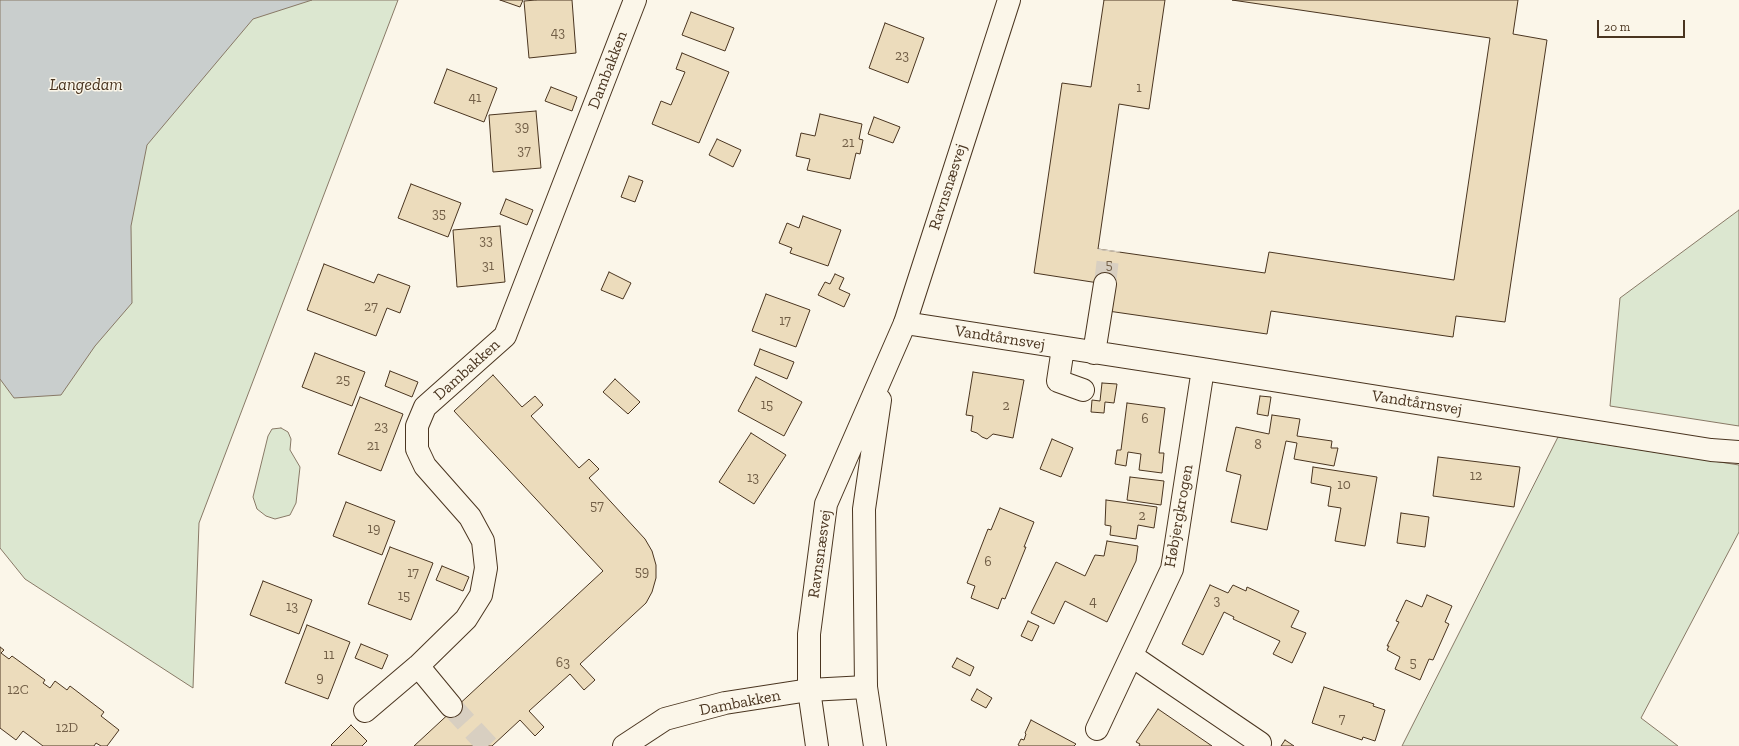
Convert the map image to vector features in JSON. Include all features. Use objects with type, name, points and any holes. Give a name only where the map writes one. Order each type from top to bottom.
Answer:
[{"type":"street","name":"Dambakken","points":[[365,711],[418,666],[466,618],[481,595],[486,568],[482,541],[470,517],[424,466],[417,448],[417,426],[425,407],[504,336],[635,0]]},
{"type":"street","name":"Ravnsnæsvej","points":[[817,746],[808,690],[809,634],[826,504],[905,323],[1009,0]]},
{"type":"street","points":[[1094,353],[1105,284]]},
{"type":"street","name":"Vandtårnsvej","points":[[905,323],[1711,450],[1739,452]]},
{"type":"street","points":[[1063,348],[1058,381],[1083,390]]},
{"type":"street","name":"Høbjergkrogen","points":[[1097,730],[1172,569],[1204,369]]},
{"type":"street","name":"Ravnsnæsvej","points":[[875,746],[866,687],[864,509],[884,373]]},
{"type":"street","points":[[1132,656],[1260,743]]},
{"type":"street","points":[[418,666],[451,706]]},
{"type":"street","name":"Dambakken","points":[[624,746],[665,719],[725,703],[808,690],[866,687]]},
{"type":"green space","points":[[0,0],[398,0],[199,523],[193,688],[25,579],[0,548]]},
{"type":"green space","points":[[1739,210],[1739,426],[1610,406],[1620,298]]},
{"type":"green space","points":[[281,428],[288,432],[291,439],[290,450],[300,467],[296,503],[290,515],[275,519],[266,516],[257,509],[253,497],[268,436],[272,429]]},
{"type":"green space","points":[[1558,437],[1739,465],[1739,532],[1641,718],[1678,746],[1402,746]]},
{"type":"water","name":"Langedam","points":[[0,0],[312,0],[253,19],[147,145],[131,226],[132,303],[95,346],[61,395],[14,398],[0,379]]},
{"type":"building","points":[[500,0],[523,0],[520,7]]},
{"type":"building","points":[[572,0],[576,53],[529,58],[524,1]]},
{"type":"building","points":[[1104,0],[1165,0],[1149,109],[1119,104],[1098,249],[1265,273],[1269,252],[1454,280],[1490,38],[1232,0],[1518,0],[1513,34],[1547,40],[1505,322],[1456,316],[1453,337],[1271,311],[1267,334],[1108,311],[1105,284],[1034,273],[1062,83],[1091,87]]},
{"type":"building","points":[[691,12],[734,28],[725,51],[682,35]]},
{"type":"building","points":[[885,23],[924,38],[908,83],[869,68]]},
{"type":"building","points":[[682,53],[729,72],[699,143],[652,124],[661,101],[671,105],[685,72],[676,69]]},
{"type":"building","points":[[447,69],[497,88],[484,122],[434,103]]},
{"type":"building","points":[[551,87],[577,97],[572,111],[545,101]]},
{"type":"building","points":[[536,111],[541,168],[493,172],[489,115]]},
{"type":"building","points":[[820,114],[862,124],[859,139],[863,140],[860,154],[856,153],[850,179],[807,170],[810,159],[796,156],[801,133],[815,136]]},
{"type":"building","points":[[874,117],[900,127],[893,143],[868,134]]},
{"type":"building","points":[[717,139],[741,150],[733,167],[709,155]]},
{"type":"building","points":[[629,176],[643,181],[635,202],[621,197]]},
{"type":"building","points":[[411,184],[461,203],[448,237],[398,218]]},
{"type":"building","points":[[506,199],[533,210],[527,225],[500,214]]},
{"type":"building","points":[[803,216],[841,230],[828,266],[790,253],[792,248],[779,243],[787,223],[799,228]]},
{"type":"building","points":[[500,226],[505,282],[457,287],[453,230]]},
{"type":"building","points":[[324,264],[374,283],[378,274],[410,286],[400,313],[387,308],[376,336],[307,310]]},
{"type":"building","points":[[609,272],[631,283],[623,299],[601,290]]},
{"type":"building","points":[[835,274],[844,278],[839,289],[850,294],[844,307],[818,295],[825,282],[830,284]]},
{"type":"building","points":[[766,294],[810,310],[796,347],[752,331]]},
{"type":"building","points":[[760,349],[794,362],[787,379],[754,365]]},
{"type":"building","points":[[315,353],[365,372],[352,406],[302,387]]},
{"type":"building","points":[[390,371],[418,382],[412,397],[385,386]]},
{"type":"building","points":[[973,372],[1024,380],[1013,438],[993,434],[987,439],[971,431],[973,416],[966,415]]},
{"type":"building","points":[[493,375],[522,407],[535,396],[543,405],[531,416],[579,468],[589,459],[599,469],[589,478],[645,539],[652,551],[656,565],[656,578],[652,592],[646,603],[580,664],[595,680],[584,690],[570,674],[529,711],[544,727],[535,736],[520,720],[492,746],[414,746],[603,571],[454,411]]},
{"type":"building","points":[[756,377],[802,402],[784,436],[738,411]]},
{"type":"building","points":[[615,379],[640,402],[628,414],[603,392]]},
{"type":"building","points":[[1102,383],[1117,384],[1114,403],[1105,402],[1104,413],[1091,412],[1092,400],[1100,401]]},
{"type":"building","points":[[1260,396],[1271,397],[1268,416],[1257,414]]},
{"type":"building","points":[[360,397],[403,414],[381,471],[338,454]]},
{"type":"building","points":[[1127,403],[1165,408],[1159,453],[1164,453],[1162,473],[1139,470],[1141,454],[1128,452],[1126,466],[1115,464],[1117,450],[1121,450]]},
{"type":"building","points":[[1272,415],[1300,419],[1297,436],[1332,441],[1331,448],[1338,448],[1334,466],[1294,459],[1297,443],[1286,441],[1267,530],[1231,522],[1241,475],[1226,471],[1236,427],[1269,434]]},
{"type":"building","points":[[751,433],[786,455],[754,504],[719,482]]},
{"type":"building","points":[[1052,439],[1073,448],[1061,477],[1040,469]]},
{"type":"building","points":[[1438,457],[1520,467],[1514,507],[1433,496]]},
{"type":"building","points":[[1313,467],[1377,477],[1365,546],[1335,541],[1341,508],[1328,506],[1331,487],[1311,483]]},
{"type":"building","points":[[1130,477],[1164,481],[1161,505],[1127,500]]},
{"type":"building","points":[[1106,500],[1157,507],[1154,528],[1138,525],[1136,539],[1110,535],[1111,526],[1105,525]]},
{"type":"building","points":[[346,502],[395,521],[382,555],[333,536]]},
{"type":"building","points":[[1000,508],[1034,522],[1024,547],[1026,547],[1005,599],[1002,598],[998,609],[971,598],[975,586],[967,583],[988,529],[991,530]]},
{"type":"building","points":[[1401,513],[1429,517],[1425,547],[1397,543]]},
{"type":"building","points":[[1107,541],[1138,546],[1136,561],[1107,622],[1065,601],[1054,624],[1031,613],[1056,562],[1085,576],[1095,555],[1104,556]]},
{"type":"building","points":[[390,547],[433,563],[411,620],[368,604]]},
{"type":"building","points":[[442,566],[469,577],[463,591],[436,580]]},
{"type":"building","points":[[263,581],[312,600],[299,634],[250,615]]},
{"type":"building","points":[[1210,585],[1228,593],[1233,585],[1246,591],[1247,587],[1299,611],[1291,627],[1306,633],[1292,663],[1273,654],[1280,641],[1233,619],[1234,617],[1224,612],[1203,655],[1182,644]]},
{"type":"building","points":[[1427,595],[1452,606],[1445,622],[1449,624],[1433,660],[1429,659],[1420,680],[1395,669],[1400,657],[1387,650],[1389,646],[1387,646],[1399,622],[1396,621],[1406,600],[1422,607]]},
{"type":"building","points":[[1028,621],[1039,626],[1032,641],[1021,636]]},
{"type":"building","points":[[307,625],[350,642],[328,699],[285,683]]},
{"type":"building","points":[[361,644],[388,655],[382,669],[355,658]]},
{"type":"building","points":[[0,647],[4,650],[1,653],[9,659],[12,656],[45,680],[43,683],[50,688],[55,681],[67,690],[70,686],[104,712],[101,716],[119,730],[107,746],[101,746],[96,743],[94,746],[43,746],[23,731],[16,740],[0,728]]},
{"type":"building","points":[[957,658],[974,667],[970,676],[952,667]]},
{"type":"building","points":[[1324,687],[1374,704],[1373,706],[1385,710],[1375,741],[1363,737],[1362,740],[1312,723]]},
{"type":"building","points":[[977,689],[992,698],[986,708],[971,700]]},
{"type":"building","points":[[1158,709],[1212,746],[1139,746],[1140,744],[1136,742]]},
{"type":"building","points":[[1031,720],[1076,744],[1074,746],[1018,745],[1021,739],[1024,740],[1025,733]]},
{"type":"building","points":[[351,725],[367,741],[362,746],[332,746],[331,745]]},
{"type":"building","points":[[1285,740],[1294,746],[1281,746]]},
{"type":"tunnel","points":[[1105,284],[1109,250]]},
{"type":"tunnel","points":[[451,706],[488,746]]}]
